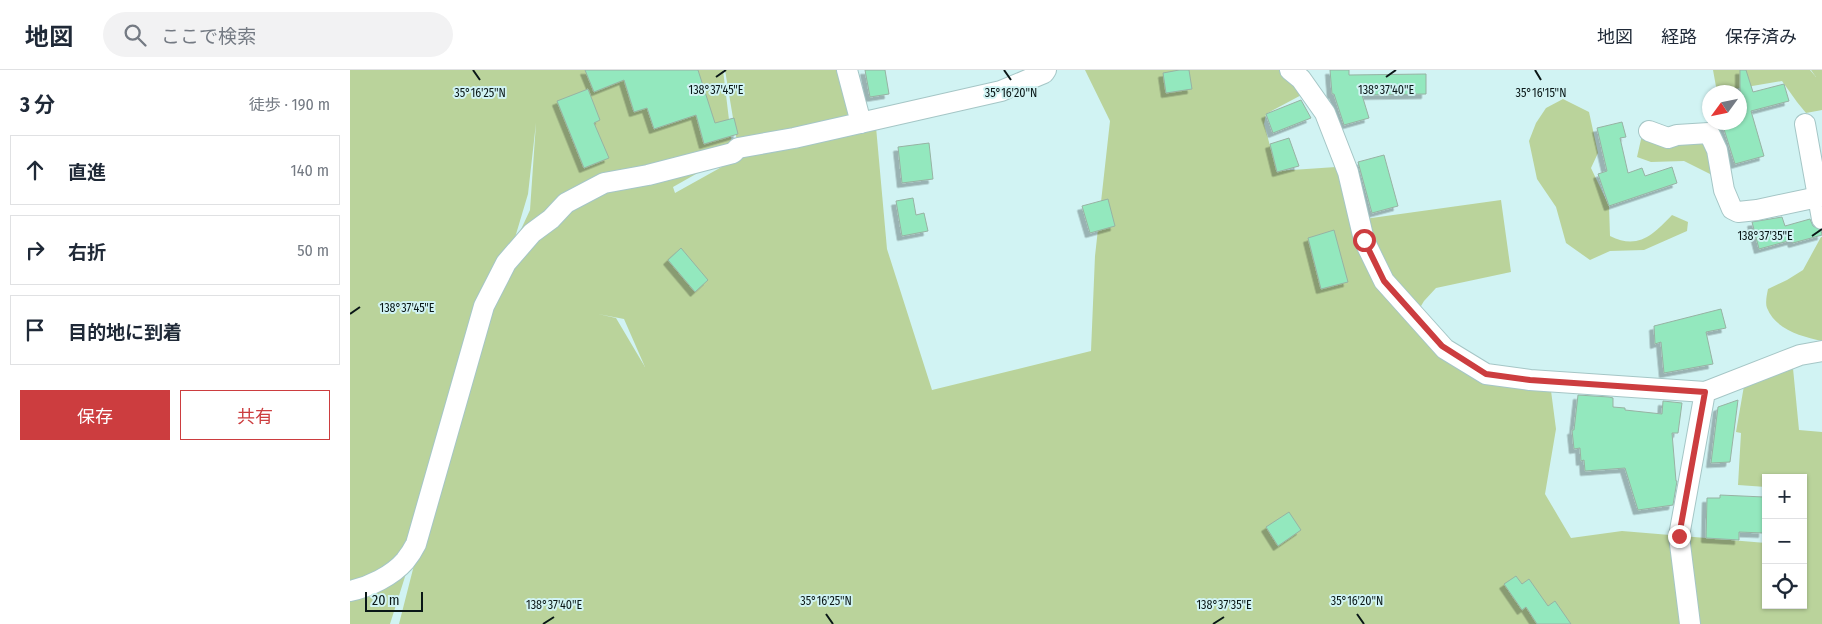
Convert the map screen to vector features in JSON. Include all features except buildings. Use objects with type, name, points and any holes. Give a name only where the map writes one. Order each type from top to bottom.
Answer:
[{"type":"street","points":[[847,70],[861,123]]},
{"type":"street","points":[[350,591],[387,576],[404,562],[416,544],[484,306],[506,263],[532,233],[566,203],[604,183],[648,175],[733,153],[738,148],[861,123],[1001,91],[1044,73],[1046,70]]},
{"type":"street","points":[[1290,70],[1301,79],[1325,113],[1348,172],[1364,240],[1384,281],[1445,349],[1486,374],[1539,381],[1705,392],[1800,355],[1822,351]]},
{"type":"street","points":[[1805,124],[1822,219]]},
{"type":"street","points":[[1650,131],[1668,138],[1677,135],[1709,133],[1717,150],[1724,190],[1732,209],[1738,212],[1757,210],[1818,197]]},
{"type":"street","points":[[1690,624],[1679,536],[1705,392]]},
{"type":"green space","points":[[350,70],[723,70],[733,153],[673,187],[675,193],[745,154],[876,127],[887,249],[932,390],[1091,351],[1095,256],[1110,121],[1085,70],[1285,70],[1307,92],[1266,114],[1264,124],[1277,171],[1336,167],[1350,221],[1501,200],[1511,272],[1436,288],[1424,301],[1415,316],[1487,375],[1550,383],[1556,429],[1545,494],[1571,538],[1622,531],[1762,543],[1762,609],[1807,609],[1807,474],[1762,474],[1762,487],[1738,485],[1741,433],[1736,432],[1745,380],[1792,358],[1799,430],[1822,432],[1822,624],[399,624],[436,479],[390,624],[350,624]],"holes":[[[536,123],[530,210],[511,251],[528,194]],[[598,314],[624,319],[645,367],[616,318]]]},
{"type":"green space","points":[[725,70],[843,70],[849,126],[738,148]]},
{"type":"green space","points":[[1713,70],[1810,70],[1816,77],[1811,70],[1822,70],[1822,110],[1806,113],[1782,81],[1747,87],[1747,85],[1716,85]]},
{"type":"green space","points":[[1563,99],[1589,112],[1598,153],[1591,168],[1609,206],[1610,236],[1620,240],[1637,241],[1658,229],[1672,215],[1688,222],[1687,231],[1644,250],[1610,251],[1590,260],[1566,243],[1556,207],[1537,179],[1529,141],[1536,123],[1546,108]]},
{"type":"green space","points":[[1642,135],[1706,139],[1718,178],[1684,161],[1651,162],[1637,157]]},
{"type":"green space","points":[[1821,237],[1822,341],[1806,337],[1783,327],[1771,316],[1766,304],[1768,289],[1803,270]]},
{"type":"route","points":[[1364,240],[1384,281],[1442,346],[1486,374],[1530,380],[1705,392],[1679,536]]}]
